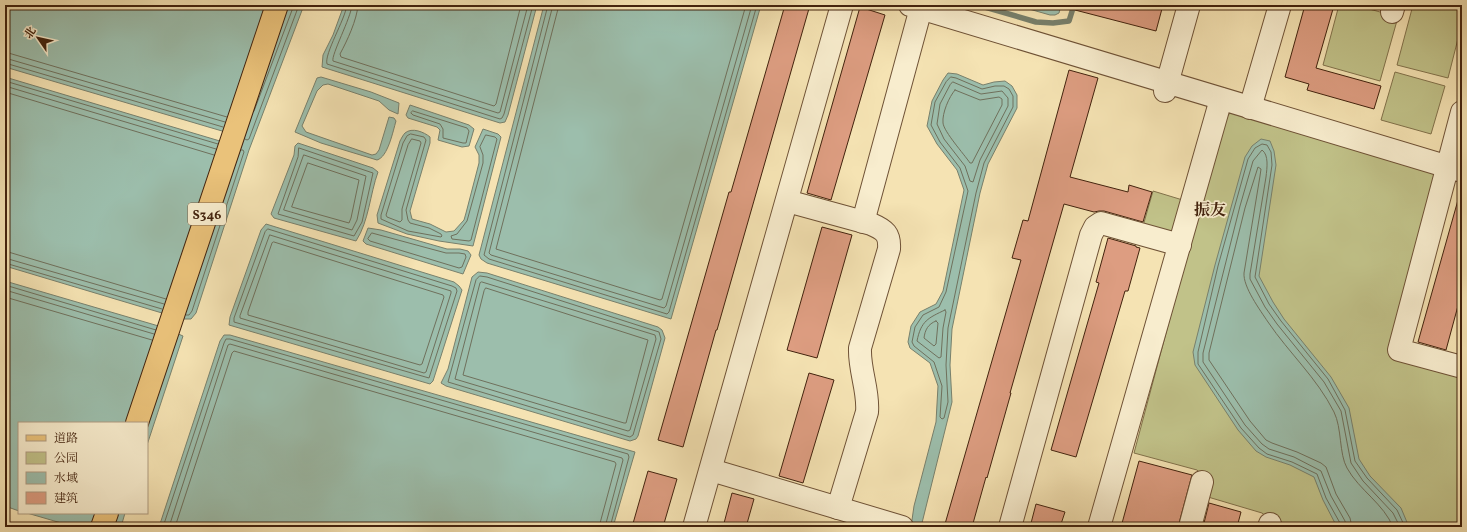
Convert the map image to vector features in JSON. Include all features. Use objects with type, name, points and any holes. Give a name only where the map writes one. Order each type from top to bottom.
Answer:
[{"type":"main road","name":"S346","points":[[137,422],[276,5]]},
{"type":"main road","points":[[102,527],[107,514]]},
{"type":"street","points":[[694,527],[842,5]]},
{"type":"street","points":[[1166,87],[1189,5]]},
{"type":"street","points":[[1250,108],[1280,5]]},
{"type":"street","points":[[863,222],[915,7],[1166,87],[1221,99],[1455,169]]},
{"type":"street","points":[[1099,527],[1221,99]]},
{"type":"street","points":[[1462,112],[1455,169],[1399,350],[1462,367]]},
{"type":"street","points":[[787,201],[882,228],[889,239],[889,249],[860,348],[860,358],[868,402],[867,412],[838,508]]},
{"type":"street","points":[[1010,527],[1091,235],[1095,227],[1101,223],[1180,244]]},
{"type":"street","points":[[711,470],[902,527]]},
{"type":"street","points":[[1190,527],[1202,482]]},
{"type":"green space","points":[[1339,5],[1355,5],[1398,17],[1380,81],[1323,65]]},
{"type":"green space","points":[[1413,5],[1462,5],[1462,23],[1448,78],[1397,65]]},
{"type":"green space","points":[[1395,72],[1445,86],[1431,134],[1381,120]]},
{"type":"green space","points":[[1230,113],[1435,173],[1438,181],[1389,355],[1462,374],[1462,527],[1277,527],[1277,525],[1262,513],[1208,497],[1211,483],[1197,470],[1134,453],[1222,123]]},
{"type":"green space","points":[[1153,191],[1186,201],[1172,232],[1143,226]]},
{"type":"water","points":[[5,5],[304,5],[249,150],[196,313],[191,319],[182,319],[5,266],[5,77],[240,147],[239,136],[5,67]]},
{"type":"water","points":[[344,5],[537,5],[505,122],[500,123],[322,67],[323,55],[333,35]]},
{"type":"water","points":[[544,5],[761,5],[671,319],[487,263],[481,259],[479,255]]},
{"type":"water","points":[[1015,5],[1061,5],[1059,13],[1050,15]]},
{"type":"water","points":[[948,73],[957,74],[983,85],[1005,81],[1012,86],[1017,95],[1017,108],[988,164],[980,193],[952,329],[950,365],[952,402],[921,527],[911,527],[914,506],[936,422],[938,386],[930,363],[910,348],[908,342],[911,326],[920,312],[936,304],[943,291],[964,190],[957,170],[937,144],[927,126],[932,101]]},
{"type":"water","points":[[321,77],[371,92],[399,103],[398,114],[389,110],[379,101],[328,84],[323,85],[317,91],[302,126],[306,132],[372,155],[376,154],[379,150],[389,117],[394,118],[396,121],[392,137],[381,158],[377,160],[321,143],[295,132],[317,78]]},
{"type":"water","points":[[410,105],[469,125],[474,129],[469,146],[462,147],[438,140],[440,130],[437,127],[408,118],[406,115]]},
{"type":"water","points":[[483,129],[498,134],[501,137],[473,246],[407,234],[378,223],[377,215],[400,141],[405,133],[414,130],[425,133],[430,137],[430,143],[410,211],[412,219],[430,224],[446,232],[454,231],[464,220],[466,213],[479,163],[479,155],[475,147]]},
{"type":"water","points":[[1261,139],[1270,141],[1274,151],[1276,165],[1259,276],[1284,319],[1331,377],[1349,408],[1359,459],[1370,476],[1401,508],[1409,527],[1337,527],[1323,500],[1314,477],[1290,465],[1266,457],[1256,451],[1238,430],[1195,365],[1193,352],[1245,157],[1252,146]]},
{"type":"water","points":[[298,143],[373,168],[378,172],[367,216],[356,241],[274,218],[271,214],[294,155],[295,146]]},
{"type":"water","points":[[266,224],[454,282],[459,286],[462,290],[433,381],[430,384],[229,325],[230,317],[261,230]]},
{"type":"water","points":[[368,228],[381,230],[447,249],[460,249],[468,251],[471,255],[463,274],[366,244],[363,241]]},
{"type":"water","points":[[478,272],[487,273],[658,327],[662,330],[665,338],[636,439],[630,441],[446,386],[441,383],[448,369],[472,277]]},
{"type":"water","points":[[5,281],[162,327],[183,336],[148,442],[148,422],[18,422],[18,511],[5,506]]},
{"type":"water","points":[[224,335],[230,335],[635,452],[613,527],[159,527],[220,341]]},
{"type":"water","points":[[30,514],[125,514],[121,527],[75,527]]},
{"type":"building","points":[[785,5],[810,5],[683,447],[658,440],[729,192],[731,192]]},
{"type":"building","points":[[1076,5],[1163,5],[1156,31],[1075,10]]},
{"type":"building","points":[[1305,5],[1319,5],[1333,9],[1316,68],[1381,86],[1374,109],[1307,90],[1309,84],[1285,77]]},
{"type":"building","points":[[860,7],[885,15],[831,200],[807,193]]},
{"type":"building","points":[[1069,70],[1098,78],[1070,177],[1128,192],[1129,185],[1152,192],[1143,222],[1104,211],[1094,212],[1064,204],[972,527],[955,527],[945,524],[1021,260],[1012,258],[1023,220],[1028,221]]},
{"type":"building","points":[[1458,200],[1462,201],[1462,291],[1446,350],[1418,342]]},
{"type":"building","points":[[822,227],[852,235],[817,358],[787,350]]},
{"type":"building","points":[[1108,238],[1140,248],[1128,291],[1125,291],[1076,457],[1051,450],[1099,283],[1096,282]]},
{"type":"building","points":[[809,373],[834,380],[803,483],[779,476]]},
{"type":"building","points":[[1139,461],[1192,475],[1178,527],[1121,527]]},
{"type":"building","points":[[648,471],[677,479],[663,527],[632,527]]},
{"type":"building","points":[[732,493],[754,499],[746,527],[723,527]]},
{"type":"building","points":[[1209,503],[1241,512],[1237,527],[1203,527]]},
{"type":"building","points":[[1036,504],[1065,512],[1060,527],[1030,527]]},
{"type":"waterway","points":[[978,5],[1036,22],[1053,23],[1069,21],[1074,5]]},
{"type":"district","name":"振友","points":[[1210,209]]}]
